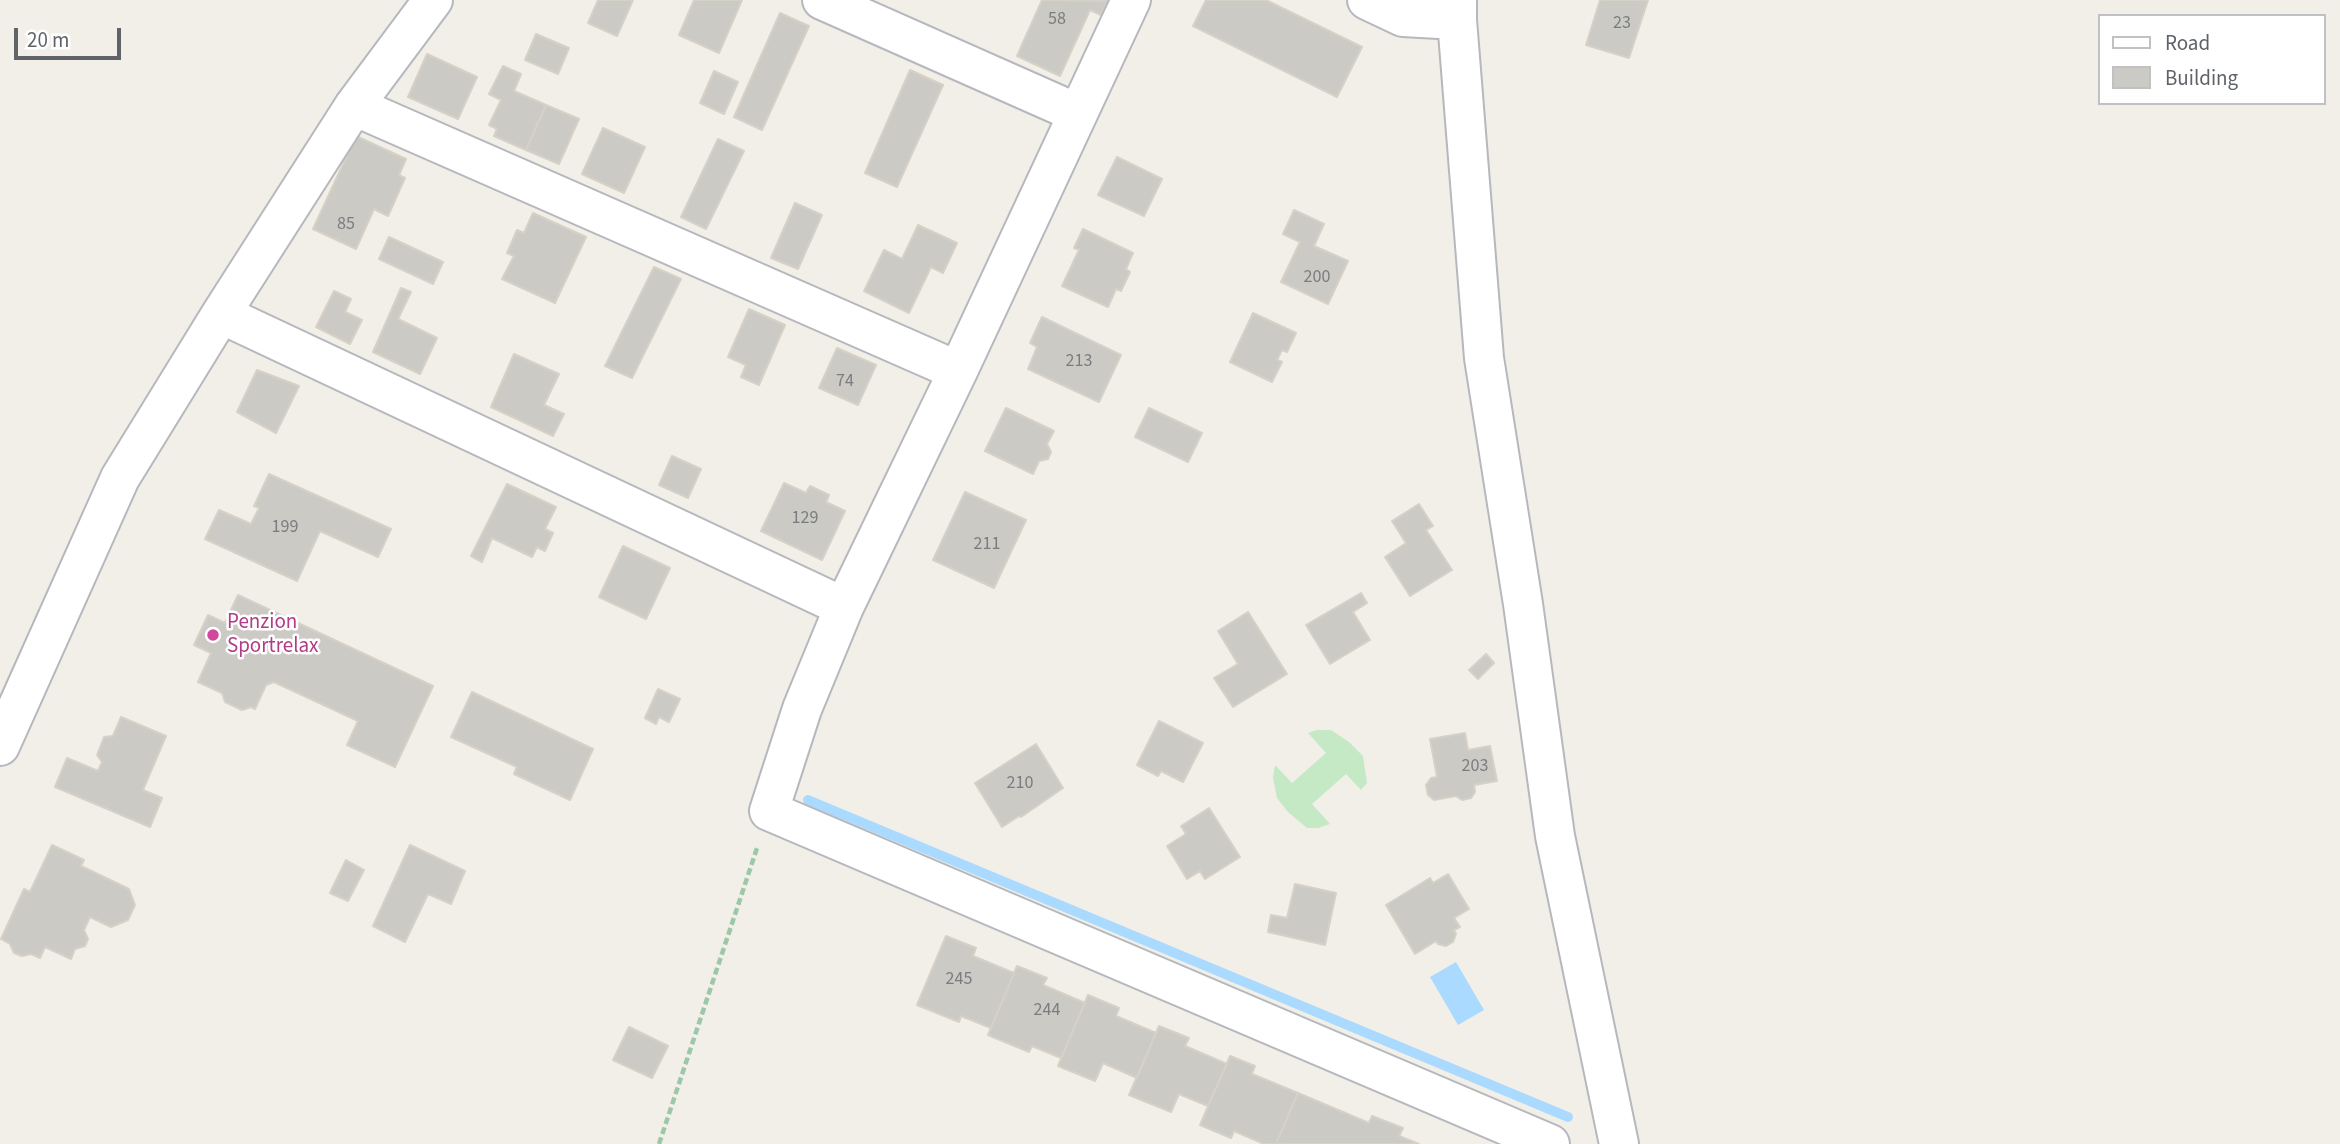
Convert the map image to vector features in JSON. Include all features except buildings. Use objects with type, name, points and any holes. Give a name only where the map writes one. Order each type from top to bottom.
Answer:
[{"type":"street","points":[[0,746],[120,478],[354,106],[433,0]]},
{"type":"street","points":[[822,0],[1077,113]]},
{"type":"street","points":[[1131,0],[958,371],[844,607],[802,709],[769,811],[1550,1144]]},
{"type":"street","points":[[1367,0],[1403,17],[1457,10],[1484,358],[1523,604],[1555,836],[1619,1144]]},
{"type":"street","points":[[354,106],[958,371]]},
{"type":"street","points":[[221,314],[844,607]]},
{"type":"path","points":[[659,1144],[769,811]]},
{"type":"green space","points":[[1331,730],[1363,756],[1367,783],[1361,790],[1346,774],[1312,804],[1330,824],[1307,828],[1288,812],[1277,798],[1273,778],[1275,765],[1292,783],[1326,753],[1308,733]]},
{"type":"water","points":[[1456,962],[1484,1010],[1458,1025],[1430,977]]},
{"type":"waterway","points":[[808,800],[1568,1117]]},
{"type":"place","name":"Penzion Sportrelax","points":[[213,635]]}]
